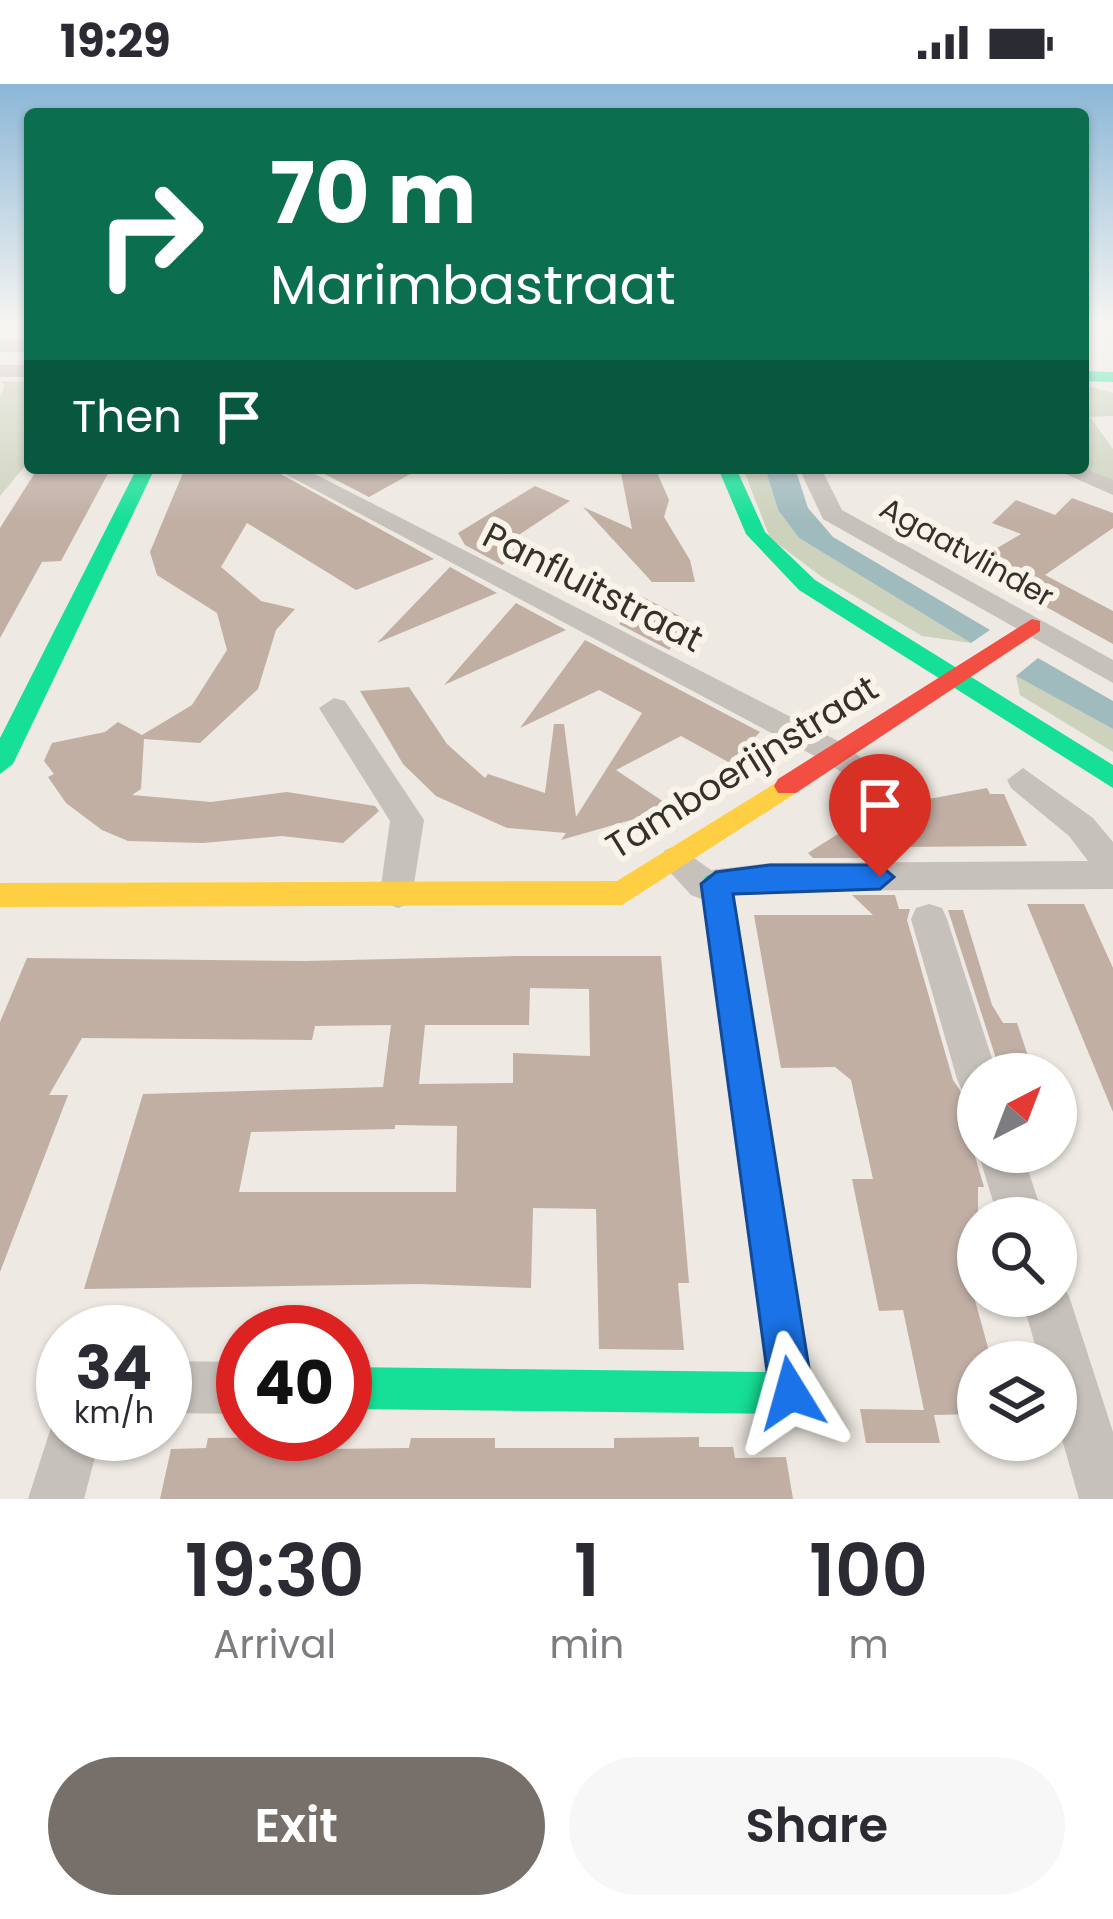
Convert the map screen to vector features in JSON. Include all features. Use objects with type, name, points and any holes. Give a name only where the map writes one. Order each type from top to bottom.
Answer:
[{"type":"street","points":[[0,764],[143,474]]},
{"type":"street","name":"Panfluitstraat","points":[[297,474],[835,753],[864,775]]},
{"type":"street","points":[[730,474],[743,520],[765,552],[807,585],[1113,778]]},
{"type":"street","name":"Agaatvlinder","points":[[813,474],[832,514],[1113,673]]},
{"type":"street","points":[[1078,474],[1113,488]]},
{"type":"street","name":"Tamboerijnstraat","points":[[0,895],[622,893],[1032,626]]},
{"type":"street","points":[[0,700],[33,699]]},
{"type":"street","points":[[334,708],[407,820],[398,893]]},
{"type":"street","points":[[1023,780],[1082,827],[1113,871]]},
{"type":"street","points":[[677,860],[704,885],[770,877],[1113,871]]},
{"type":"street","points":[[372,1388],[791,1393],[716,884]]},
{"type":"street","points":[[929,919],[970,1053]]},
{"type":"street","points":[[1051,1317],[1107,1499]]},
{"type":"street","points":[[56,1499],[67,1461]]},
{"type":"green space","points":[[4,388],[24,388],[24,467],[0,496],[0,395]]},
{"type":"green space","points":[[1089,388],[1113,393],[1113,416],[1090,417],[1113,449],[1113,484],[1089,471]]},
{"type":"green space","points":[[745,474],[767,474],[778,510],[799,538],[971,643],[922,636],[822,577],[770,538]]},
{"type":"green space","points":[[1016,676],[1113,729],[1113,752],[1020,695]]},
{"type":"water","points":[[767,474],[797,474],[808,508],[833,537],[990,630],[971,643],[799,538],[778,510]]},
{"type":"water","points":[[1038,658],[1113,701],[1113,729],[1016,676]]},
{"type":"building","points":[[34,474],[108,474],[61,561],[42,562],[0,638],[0,528]]},
{"type":"building","points":[[182,474],[281,474],[434,559],[356,590],[247,523],[221,567],[261,601],[295,609],[276,630],[258,689],[200,743],[144,739],[141,789],[132,795],[211,802],[287,792],[375,806],[379,811],[343,843],[282,836],[203,843],[128,841],[102,830],[66,803],[48,777],[54,774],[44,761],[52,743],[105,732],[118,722],[142,735],[192,705],[227,650],[217,613],[157,575],[150,552]]},
{"type":"building","points":[[325,474],[410,474],[369,497]]},
{"type":"building","points":[[621,474],[658,474],[669,500],[664,517],[690,560],[695,582],[652,582],[583,507],[632,529]]},
{"type":"building","points":[[535,486],[570,501],[505,544],[521,552],[502,565],[465,545],[458,533]]},
{"type":"building","points":[[1072,498],[1113,513],[1113,528],[1045,575],[1113,611],[1113,644],[1010,587],[1013,582],[975,561],[1021,534],[992,523],[1016,500],[1055,515]]},
{"type":"building","points":[[449,568],[497,593],[377,643]]},
{"type":"building","points":[[643,597],[691,622],[669,650],[619,624]]},
{"type":"building","points":[[516,603],[566,630],[444,685]]},
{"type":"building","points":[[585,640],[760,732],[730,763],[681,736],[616,770],[673,808],[561,840],[566,833],[507,828],[436,796],[403,764],[360,691],[409,687],[447,744],[485,778],[488,774],[545,793],[554,724],[564,724],[576,817],[642,713],[599,690],[520,728]]},
{"type":"building","points":[[987,788],[990,794],[1004,794],[1027,846],[898,847],[900,853],[882,853],[884,858],[813,858],[808,853],[852,825],[897,805]]},
{"type":"building","points":[[852,895],[895,895],[899,909],[910,909],[907,920],[957,1086],[957,1173],[980,1173],[984,1187],[978,1187],[978,1197],[957,1197],[957,1317],[980,1317],[986,1341],[957,1341],[957,1414],[934,1415],[940,1443],[866,1443],[860,1409],[924,1410],[903,1310],[879,1311],[852,1179],[873,1179],[851,1080],[835,1067],[781,1068],[754,915],[873,915]]},
{"type":"building","points":[[1027,904],[1084,904],[1113,968],[1113,1112]]},
{"type":"building","points":[[948,910],[963,910],[992,1005],[1003,1023],[1017,1023],[1027,1053],[994,1053]]},
{"type":"building","points":[[661,956],[689,1283],[678,1283],[684,1350],[599,1349],[596,1209],[533,1208],[531,1288],[420,1284],[84,1289],[143,1094],[383,1087],[391,1025],[315,1026],[312,1040],[82,1038],[49,1095],[68,1095],[0,1272],[0,1022],[27,958],[305,961]],"holes":[[[530,988],[589,989],[590,1056],[513,1053],[513,1083],[419,1084],[425,1025],[529,1025]],[[395,1125],[457,1126],[456,1192],[239,1192],[251,1132],[395,1129]]]},
{"type":"building","points":[[699,1437],[699,1447],[733,1447],[735,1458],[786,1457],[793,1499],[160,1499],[168,1461],[192,1461],[192,1448],[206,1448],[208,1438],[216,1438],[216,1461],[372,1461],[372,1448],[409,1448],[411,1438],[495,1438],[495,1448],[614,1448],[614,1438]]},
{"type":"traffic: fast","points":[[0,764],[143,474]]},
{"type":"traffic: fast","points":[[730,474],[756,534],[807,585],[1113,778]]},
{"type":"traffic: fast","points":[[372,1388],[791,1393],[716,884]]},
{"type":"traffic: slow","points":[[0,895],[622,893],[787,786]]},
{"type":"traffic: jam","points":[[787,786],[1032,626]]},
{"type":"route","points":[[791,1393],[716,884],[770,877],[880,877]]}]
